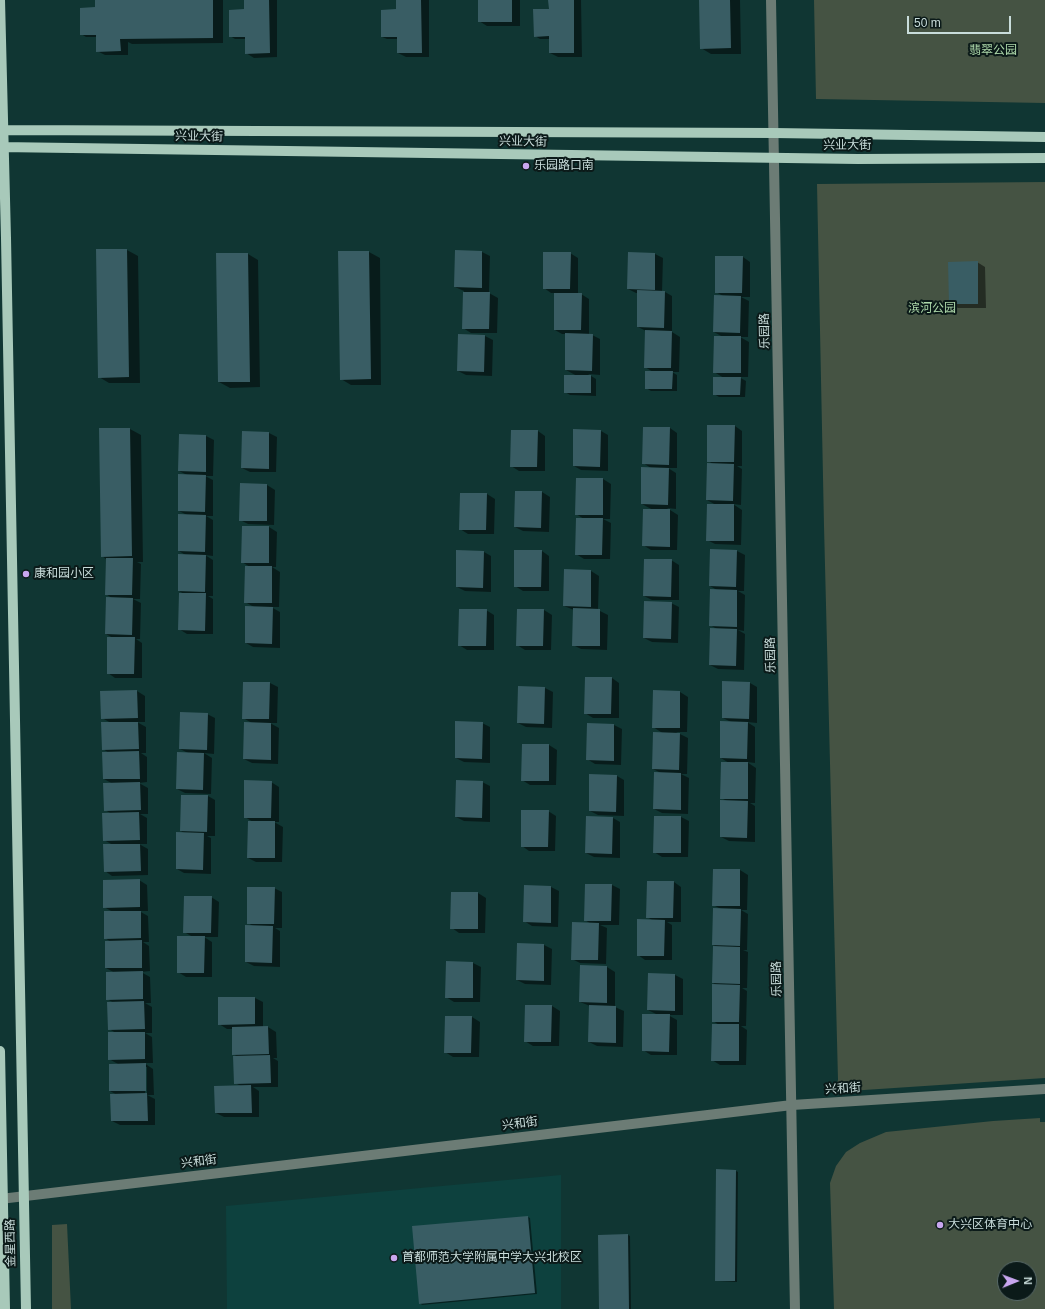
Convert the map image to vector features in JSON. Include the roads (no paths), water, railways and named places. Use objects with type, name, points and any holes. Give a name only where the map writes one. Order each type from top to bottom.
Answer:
[{"type":"main road","name":"金星西路","points":[[0,0],[1,130],[26,1309]]},
{"type":"main road","name":"兴业大街","points":[[1,130],[774,133],[1045,137]]},
{"type":"main road","name":"兴业大街","points":[[2,147],[858,159],[1045,158]]},
{"type":"main road","name":"金星西路","points":[[0,1051],[1,1198],[5,1309]]},
{"type":"street","name":"乐园路","points":[[771,0],[795,1309]]},
{"type":"street","name":"兴和街","points":[[1,1198],[792,1105],[1045,1089]]},
{"type":"place","name":"乐园路口南","points":[[526,166]]},
{"type":"place","name":"康和园小区","points":[[26,574]]},
{"type":"place","name":"大兴区体育中心","points":[[940,1225]]},
{"type":"place","name":"首都师范大学附属中学大兴北校区","points":[[394,1258]]},
{"type":"park label","name":"翡翠公园","points":[[993,51]]},
{"type":"park label","name":"滨河公园","points":[[932,309]]}]
